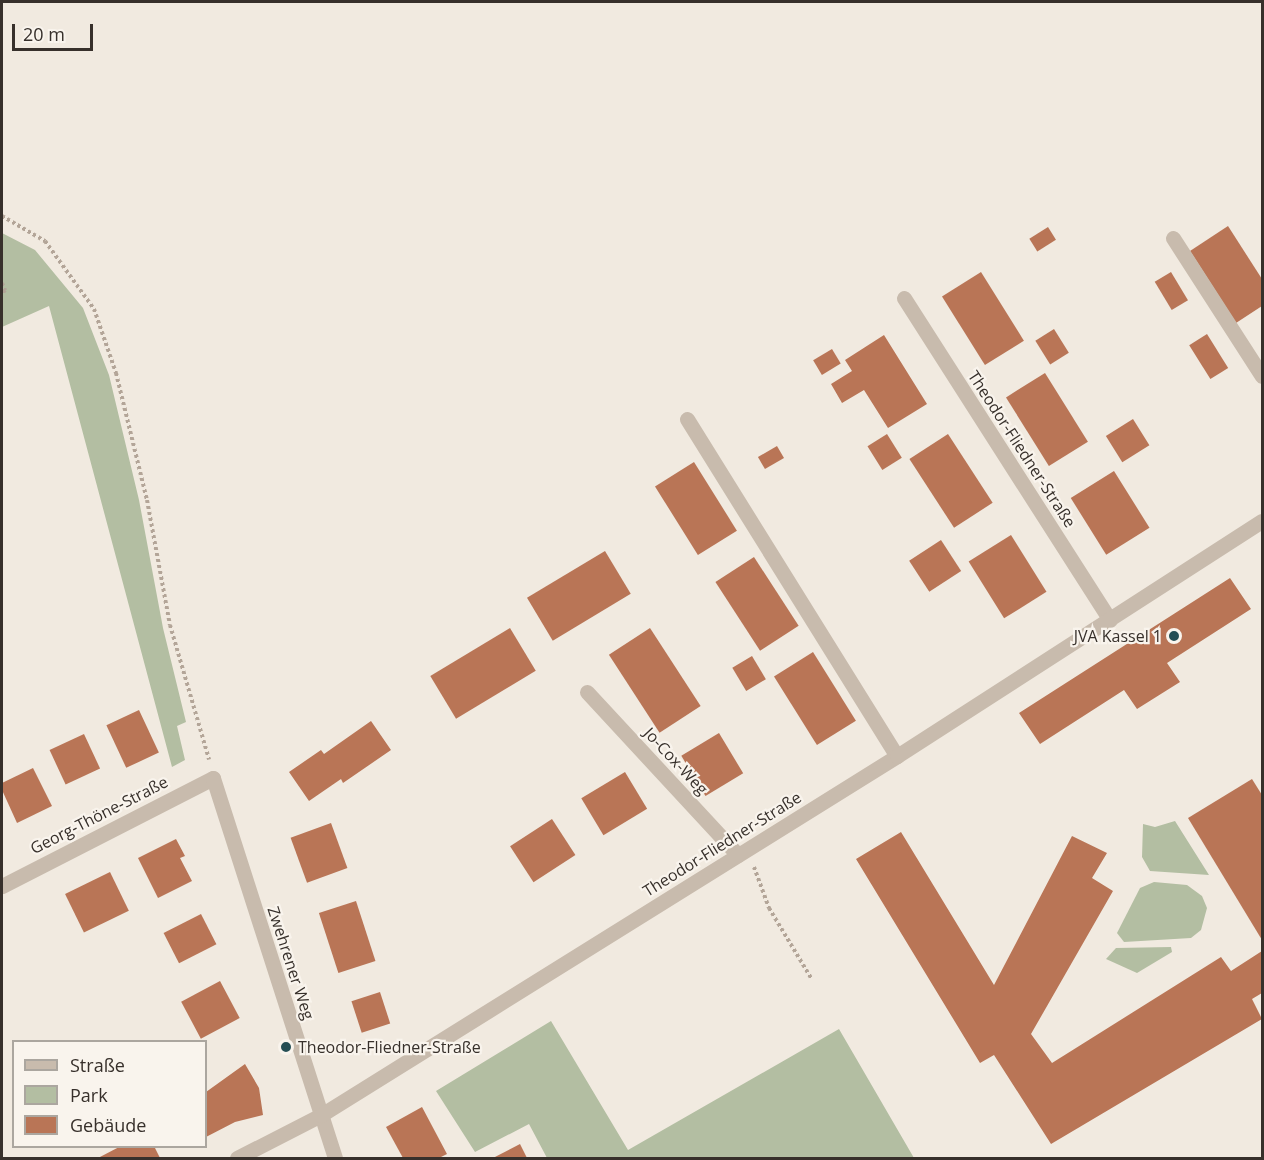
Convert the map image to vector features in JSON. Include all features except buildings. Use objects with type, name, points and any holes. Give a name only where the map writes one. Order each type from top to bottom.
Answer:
[{"type":"street","points":[[1173,238],[1263,376]]},
{"type":"street","name":"Theodor-Fliedner-Straße","points":[[904,298],[1110,620]]},
{"type":"street","points":[[687,419],[897,756]]},
{"type":"street","name":"Theodor-Fliedner-Straße","points":[[237,1158],[321,1115],[897,756],[1263,521]]},
{"type":"street","name":"Jo-Cox-Weg","points":[[587,692],[743,852]]},
{"type":"street","name":"Georg-Thöne-Straße","points":[[2,886],[213,777]]},
{"type":"street","name":"Zwehrener Weg","points":[[213,777],[335,1158]]},
{"type":"path","points":[[2,216],[45,242],[94,309],[116,373],[147,500],[171,626],[213,777]]},
{"type":"path","points":[[2,283],[5,290],[2,294]]},
{"type":"path","points":[[743,852],[769,908],[811,978]]},
{"type":"green space","points":[[2,233],[35,250],[83,308],[109,375],[139,500],[163,628],[186,722],[177,726],[185,760],[172,767],[49,306],[2,327]]},
{"type":"green space","points":[[1175,821],[1209,875],[1150,871],[1142,857],[1143,824],[1155,827]]},
{"type":"green space","points":[[1154,882],[1187,885],[1202,896],[1207,908],[1201,930],[1191,938],[1124,942],[1117,933],[1140,888]]},
{"type":"green space","points":[[1171,947],[1172,952],[1137,973],[1106,959],[1116,948]]},
{"type":"green space","points":[[551,1021],[628,1150],[839,1029],[914,1158],[547,1158],[529,1124],[475,1152],[436,1091]]},
{"type":"place","name":"JVA Kassel 1","points":[[1174,636]]},
{"type":"place","name":"Theodor-Fliedner-Straße","points":[[286,1047]]}]
